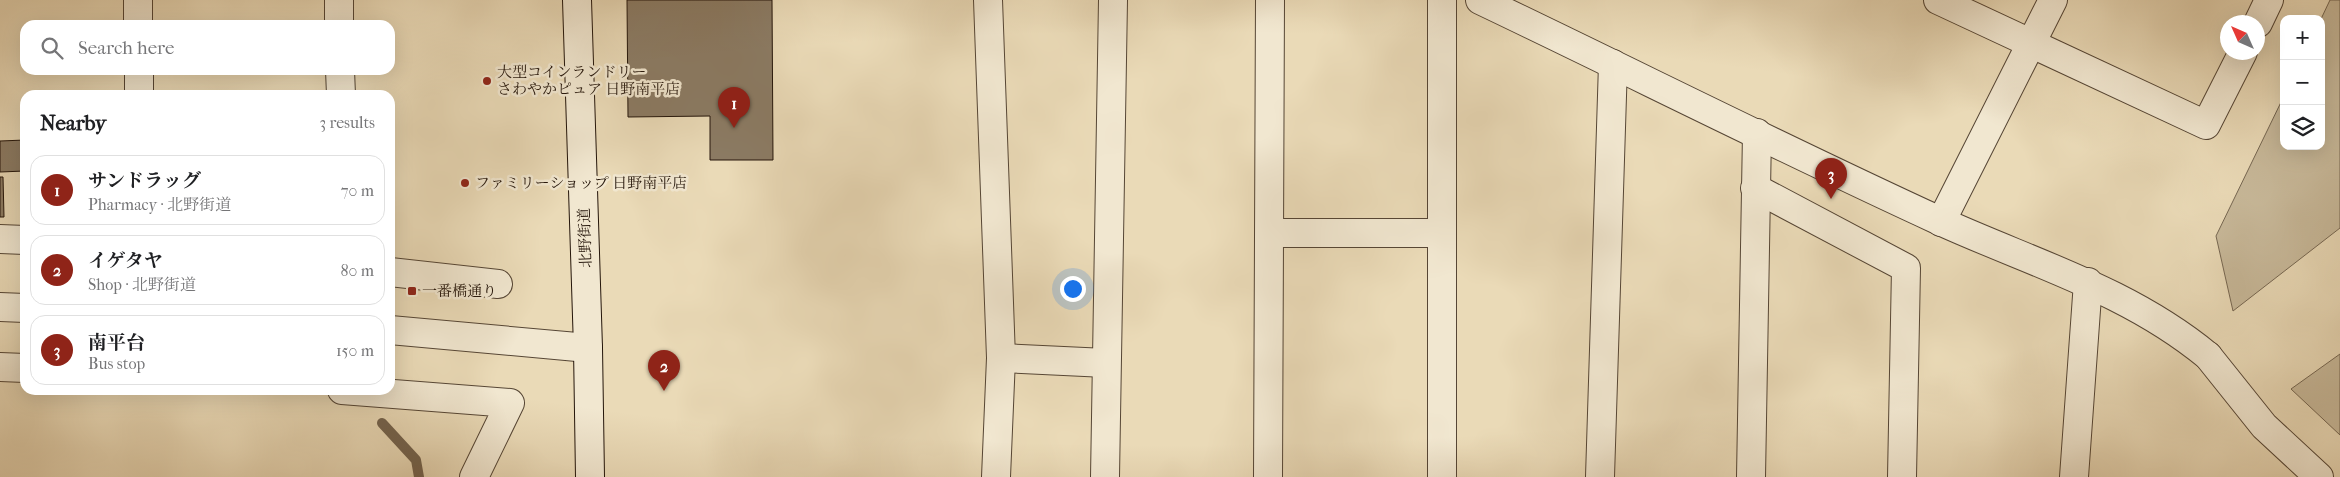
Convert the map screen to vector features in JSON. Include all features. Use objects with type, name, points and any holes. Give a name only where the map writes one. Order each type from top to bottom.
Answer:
[{"type":"street","points":[[138,0],[138,20]]},
{"type":"street","points":[[339,0],[339,20]]},
{"type":"street","name":"北野街道","points":[[576,0],[588,348],[590,477]]},
{"type":"street","points":[[988,0],[1001,358],[996,477]]},
{"type":"street","points":[[1105,477],[1113,0]]},
{"type":"street","points":[[1268,477],[1270,0]]},
{"type":"street","points":[[1442,0],[1442,477]]},
{"type":"street","points":[[1480,0],[1941,222],[2088,282],[2182,335],[2208,356],[2264,426],[2319,477]]},
{"type":"street","points":[[1938,0],[2206,125],[2239,60]]},
{"type":"street","points":[[1941,222],[2053,0]]},
{"type":"street","points":[[2262,15],[2270,0]]},
{"type":"street","points":[[1600,477],[1613,64]]},
{"type":"street","points":[[139,75],[139,90]]},
{"type":"street","points":[[340,75],[340,90]]},
{"type":"street","points":[[1751,477],[1757,133]]},
{"type":"street","points":[[1755,188],[1906,268],[1902,477]]},
{"type":"street","points":[[1270,233],[1441,233]]},
{"type":"street","points":[[0,239],[20,240]]},
{"type":"street","points":[[395,273],[498,284]]},
{"type":"street","points":[[2074,477],[2088,282]]},
{"type":"street","points":[[0,308],[20,308]]},
{"type":"street","points":[[395,330],[588,348]]},
{"type":"street","points":[[1001,358],[1106,364]]},
{"type":"street","points":[[0,367],[20,368]]},
{"type":"street","points":[[395,394],[510,403],[474,477]]},
{"type":"shaded area","points":[[2330,0],[2340,0],[2340,228],[2233,311],[2216,236],[2280,104],[2280,150],[2325,150],[2325,15],[2323,15]]},
{"type":"shaded area","points":[[2340,354],[2340,435],[2291,389]]},
{"type":"building","points":[[627,0],[772,0],[773,160],[710,160],[710,116],[628,117]]},
{"type":"building","points":[[20,140],[20,171],[0,172],[0,141]]},
{"type":"building","points":[[0,177],[3,177],[4,217],[0,217]]},
{"type":"waterway","points":[[382,423],[416,460],[419,477]]},
{"type":"place","name":"大型コインランドリー さわやかピュア 日野南平店","points":[[487,81]]},
{"type":"place","name":"サンドラッグ","points":[[734,128]]},
{"type":"place","name":"ファミリーショップ 日野南平店","points":[[465,183]]},
{"type":"place","name":"南平台","points":[[1831,199]]},
{"type":"place","name":"一番橋通り","points":[[412,291]]},
{"type":"place","name":"イゲタヤ","points":[[664,391]]}]
